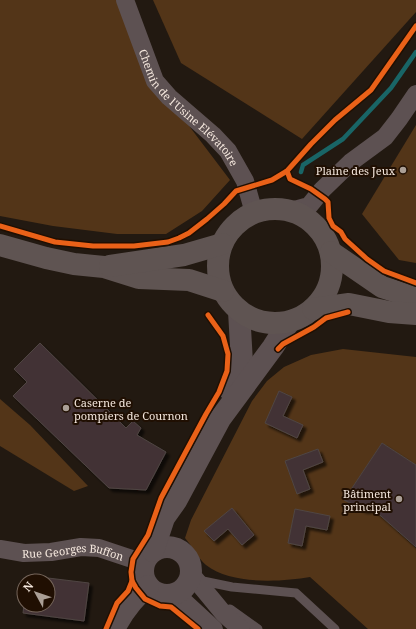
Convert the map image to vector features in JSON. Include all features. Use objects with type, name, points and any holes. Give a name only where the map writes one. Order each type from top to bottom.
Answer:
[{"type":"main road","points":[[273,209],[291,211],[308,220],[322,233],[331,252],[332,273],[330,283],[326,292],[313,309],[298,319],[289,322],[268,323],[253,319],[239,311],[223,291],[218,272],[219,253],[222,244],[235,225],[254,213],[273,209]]},
{"type":"main road","points":[[104,267],[184,255],[222,244]]},
{"type":"main road","points":[[0,245],[74,264],[104,267],[139,278],[189,280],[223,291]]},
{"type":"main road","points":[[331,252],[382,287],[416,298]]},
{"type":"main road","points":[[313,309],[349,304],[389,312],[416,314]]},
{"type":"street","name":"Chemin de l'Usine Elévatoire","points":[[125,0],[155,81],[169,97],[213,135],[228,151],[245,181],[254,213]]},
{"type":"street","points":[[291,211],[309,206],[322,190],[351,162],[385,137],[399,120],[416,94]]},
{"type":"street","points":[[194,577],[176,594],[161,595],[156,593],[148,586],[143,574],[164,518],[176,501],[220,419],[242,363],[239,311]]},
{"type":"street","points":[[220,419],[273,347],[289,322]]},
{"type":"street","points":[[176,501],[173,521],[176,548]]},
{"type":"street","name":"Rue Georges Buffon","points":[[0,549],[24,553],[99,548],[149,558]]},
{"type":"street","points":[[149,558],[160,548],[176,548],[186,556],[194,577],[224,614],[241,629]]},
{"type":"street","points":[[114,629],[122,614],[139,593],[148,586]]},
{"type":"street","points":[[176,594],[214,629]]},
{"type":"lane","points":[[194,577],[241,587],[296,593],[335,629]]},
{"type":"lane","points":[[209,594],[258,629]]},
{"type":"shaded area","points":[[0,0],[125,0],[155,81],[230,180],[202,211],[166,234],[117,234],[53,226],[0,216]]},
{"type":"shaded area","points":[[153,0],[416,0],[416,12],[302,139],[181,63]]},
{"type":"shaded area","name":"Plaine des Jeux","points":[[416,125],[416,263],[399,260],[362,214]]},
{"type":"shaded area","points":[[343,349],[416,357],[416,465],[382,443],[344,500],[364,510],[373,509],[416,548],[416,629],[368,629],[310,577],[271,581],[242,579],[229,576],[206,565],[185,538],[191,520],[252,401],[267,381],[284,367],[311,355]]},
{"type":"shaded area","points":[[0,399],[30,425],[88,486],[74,491],[0,446]]},
{"type":"building","name":"Caserne de pompiers de Cournon","points":[[40,343],[126,428],[133,421],[141,428],[137,435],[166,452],[146,490],[109,488],[13,396],[27,382],[14,369]]},
{"type":"building","points":[[279,391],[292,397],[283,416],[303,425],[297,438],[265,423]]},
{"type":"building","points":[[382,443],[416,465],[416,547],[373,509],[364,510],[344,500]]},
{"type":"building","points":[[318,449],[323,462],[303,470],[310,489],[297,494],[285,461]]},
{"type":"building","points":[[232,508],[254,535],[242,545],[228,529],[214,541],[204,531]]},
{"type":"building","points":[[295,509],[330,516],[327,530],[306,526],[302,546],[288,543]]},
{"type":"building","points":[[56,579],[89,583],[84,621],[23,613],[56,613]]},
{"type":"waterway","points":[[301,172],[303,165],[343,139],[391,88],[416,52]]},
{"type":"cycle path","points":[[0,226],[55,242],[93,246],[134,246],[168,242],[179,238],[189,233],[207,219],[236,191],[272,180],[287,171],[335,120],[371,90],[416,26]]},
{"type":"cycle path","points":[[287,171],[290,179],[311,189],[328,202],[329,218],[333,226],[341,232],[345,239],[367,259],[384,271],[416,283]]},
{"type":"cycle path","points":[[278,349],[283,344],[314,327],[326,318],[348,312]]},
{"type":"cycle path","points":[[198,629],[171,607],[160,606],[145,599],[132,581],[131,572],[133,559],[148,535],[161,498],[219,392],[227,371],[228,354],[223,336],[208,315]]},
{"type":"cycle path","points":[[106,629],[117,603],[128,591],[132,581]]},
{"type":"place","name":"Plaine des Jeux","points":[[403,170]]},
{"type":"place","name":"Caserne de pompiers de Cournon","points":[[66,408]]},
{"type":"place","name":"Bâtiment principal","points":[[399,499]]}]
